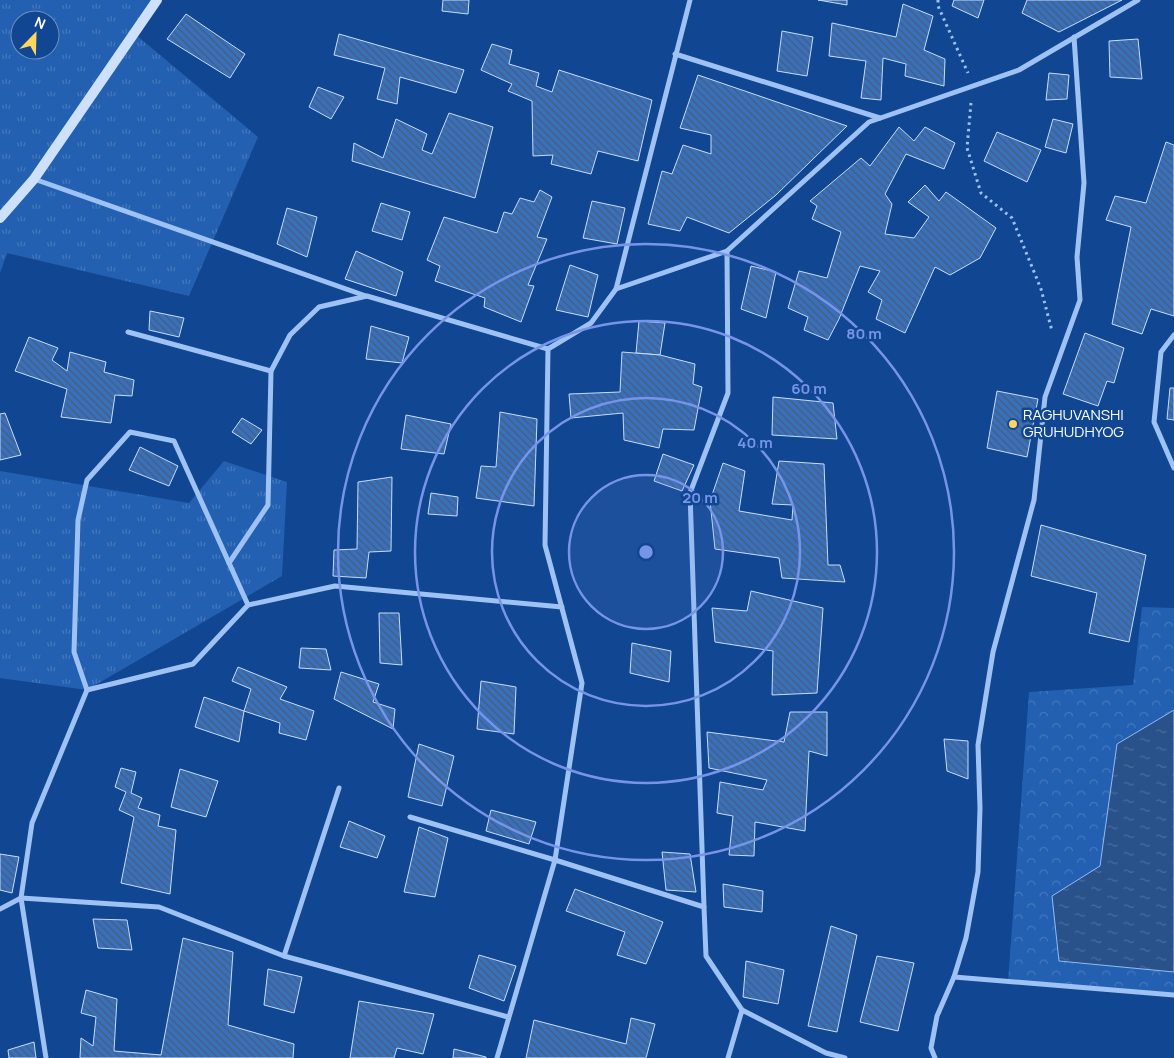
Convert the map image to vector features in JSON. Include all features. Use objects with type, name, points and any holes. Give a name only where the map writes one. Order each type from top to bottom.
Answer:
[{"type":"street","points":[[0,218],[34,179],[157,0]]},
{"type":"street","points":[[34,179],[367,296],[548,349],[591,323],[616,289],[690,0]]},
{"type":"street","points":[[616,289],[728,251],[870,122],[1019,70],[1138,0]]},
{"type":"street","points":[[935,1058],[931,1048],[937,1016],[954,977],[966,938],[978,872],[980,808],[978,745],[993,652],[1034,500],[1045,397],[1080,300],[1077,257],[1084,183],[1074,37]]},
{"type":"street","points":[[675,54],[880,119]]},
{"type":"street","points":[[728,251],[728,393],[690,493],[706,956],[742,1010],[826,1056],[845,1058]]},
{"type":"street","points":[[229,563],[268,505],[271,371],[290,335],[319,307],[367,296]]},
{"type":"street","points":[[128,332],[271,371]]},
{"type":"street","points":[[1174,336],[1161,352],[1154,422],[1174,468]]},
{"type":"street","points":[[497,1058],[555,860],[582,683],[545,545],[548,349]]},
{"type":"street","points":[[46,1058],[21,898],[32,823],[87,690],[74,652],[78,520],[87,480],[130,432],[174,441],[248,605]]},
{"type":"street","points":[[87,690],[193,664],[248,605],[334,586],[562,607]]},
{"type":"street","points":[[284,956],[339,788]]},
{"type":"street","points":[[410,817],[704,907]]},
{"type":"street","points":[[0,909],[21,898],[159,907],[284,956],[508,1017]]},
{"type":"street","points":[[954,977],[1174,995]]},
{"type":"street","points":[[728,1058],[742,1010]]},
{"type":"path","points":[[938,0],[938,6],[973,86],[967,148],[981,193],[1012,218],[1041,289],[1059,358]]},
{"type":"green space","points":[[0,0],[157,0],[135,34],[258,137],[189,296],[7,253],[0,273]]},
{"type":"green space","points":[[224,461],[287,482],[282,576],[87,690],[0,678],[0,471],[189,503]]},
{"type":"green space","points":[[1142,607],[1174,608],[1174,710],[1117,744],[1100,866],[1059,961],[1174,972],[1174,995],[1008,982],[1029,692],[1133,685]]},
{"type":"water","points":[[1174,710],[1174,972],[1059,961],[1052,896],[1100,866],[1117,744]]},
{"type":"building","points":[[443,0],[469,0],[468,14],[442,11]]},
{"type":"building","points":[[818,0],[847,0],[847,5]]},
{"type":"building","points":[[954,0],[984,0],[978,18],[952,6]]},
{"type":"building","points":[[1027,0],[1122,0],[1059,32],[1022,13]]},
{"type":"building","points":[[903,4],[933,16],[924,50],[945,59],[944,86],[905,76],[906,64],[883,58],[881,100],[861,98],[866,61],[829,56],[832,23],[896,37]]},
{"type":"building","points":[[186,14],[245,54],[230,78],[167,39]]},
{"type":"building","points":[[782,31],[813,37],[807,76],[777,71]]},
{"type":"building","points":[[339,34],[464,70],[456,93],[400,77],[397,104],[377,99],[385,68],[334,55]]},
{"type":"building","points":[[1138,39],[1142,79],[1110,77],[1109,41]]},
{"type":"building","points":[[492,44],[512,50],[509,64],[539,73],[536,86],[552,92],[559,70],[652,100],[638,161],[598,151],[591,174],[551,164],[553,155],[533,156],[532,101],[508,91],[512,84],[481,70]]},
{"type":"building","points":[[1049,73],[1069,75],[1067,99],[1046,100]]},
{"type":"building","points":[[698,75],[847,126],[776,195],[729,233],[687,217],[680,231],[648,224],[662,171],[672,174],[683,145],[711,154],[711,135],[680,128]]},
{"type":"building","points":[[318,87],[344,97],[331,119],[309,107]]},
{"type":"building","points":[[449,113],[493,127],[475,198],[352,161],[354,143],[383,158],[396,119],[427,134],[422,150],[432,154]]},
{"type":"building","points":[[1053,119],[1073,124],[1066,153],[1045,147]]},
{"type":"building","points":[[899,127],[914,141],[925,127],[955,143],[944,169],[906,154],[885,194],[892,204],[885,234],[914,238],[929,217],[908,202],[925,185],[939,201],[946,192],[996,228],[980,258],[950,275],[935,267],[905,333],[876,319],[882,300],[868,292],[880,271],[860,266],[839,319],[828,340],[804,330],[808,317],[788,308],[799,271],[827,278],[841,232],[812,219],[817,206],[810,201],[861,158],[870,166]]},
{"type":"building","points":[[997,132],[1041,150],[1027,182],[984,161]]},
{"type":"building","points":[[1166,142],[1174,145],[1174,316],[1151,309],[1142,334],[1112,324],[1131,227],[1106,220],[1115,196],[1146,203]]},
{"type":"building","points":[[540,190],[552,197],[537,237],[547,239],[528,285],[534,286],[521,322],[484,307],[485,298],[435,281],[440,266],[427,260],[444,217],[497,233],[504,212],[512,214],[520,198],[534,202]]},
{"type":"building","points":[[592,201],[625,208],[617,244],[583,238]]},
{"type":"building","points":[[381,203],[410,212],[402,240],[372,231]]},
{"type":"building","points":[[287,208],[317,217],[307,257],[277,244]]},
{"type":"building","points":[[356,251],[403,272],[396,296],[345,279]]},
{"type":"building","points":[[570,265],[598,275],[588,317],[556,310]]},
{"type":"building","points":[[751,266],[776,272],[766,318],[741,309]]},
{"type":"building","points":[[150,311],[184,318],[179,337],[149,330]]},
{"type":"building","points":[[639,321],[665,323],[660,355],[636,353]]},
{"type":"building","points":[[371,326],[409,337],[402,363],[366,359]]},
{"type":"building","points":[[1085,333],[1124,348],[1114,383],[1107,381],[1098,406],[1063,394]]},
{"type":"building","points":[[29,337],[58,348],[52,360],[67,371],[70,352],[106,362],[104,372],[134,380],[132,396],[115,395],[111,423],[61,417],[67,389],[15,371]]},
{"type":"building","points":[[622,352],[660,355],[695,364],[693,384],[702,387],[694,430],[663,429],[659,448],[624,440],[623,413],[571,418],[569,394],[620,392]]},
{"type":"building","points":[[1170,388],[1174,388],[1174,420],[1167,419]]},
{"type":"building","name":"RAGHUVANSHI GRUHUDHYOG","points":[[997,391],[1038,399],[1027,457],[987,448]]},
{"type":"building","points":[[773,397],[833,403],[837,439],[772,435]]},
{"type":"building","points":[[500,412],[537,419],[534,506],[476,498],[481,466],[496,467]]},
{"type":"building","points":[[5,413],[21,455],[0,460],[0,414]]},
{"type":"building","points":[[406,415],[451,424],[444,454],[401,449]]},
{"type":"building","points":[[242,418],[262,430],[251,444],[232,432]]},
{"type":"building","points":[[140,447],[178,466],[169,486],[129,470]]},
{"type":"building","points":[[663,454],[694,465],[682,491],[654,481]]},
{"type":"building","points":[[779,461],[824,464],[828,565],[840,565],[845,582],[782,578],[779,558],[715,549],[710,501],[723,463],[745,471],[739,511],[792,520],[793,505],[772,504]]},
{"type":"building","points":[[392,477],[391,551],[369,552],[366,578],[333,576],[334,550],[357,549],[358,482]]},
{"type":"building","points":[[431,493],[458,497],[457,516],[428,514]]},
{"type":"building","points":[[1041,525],[1146,555],[1129,642],[1089,633],[1097,593],[1031,576]]},
{"type":"building","points":[[751,591],[823,608],[817,693],[772,695],[773,651],[715,642],[712,608],[747,611]]},
{"type":"building","points":[[379,613],[399,613],[402,665],[380,663]]},
{"type":"building","points":[[632,643],[671,651],[669,682],[630,673]]},
{"type":"building","points":[[301,648],[326,649],[331,670],[299,668]]},
{"type":"building","points":[[238,667],[287,687],[280,699],[314,711],[306,740],[279,733],[280,723],[244,711],[251,689],[232,681]]},
{"type":"building","points":[[341,672],[379,684],[373,702],[395,709],[393,729],[334,699]]},
{"type":"building","points":[[481,681],[516,687],[514,734],[477,729]]},
{"type":"building","points":[[204,697],[244,711],[239,742],[195,727]]},
{"type":"building","points":[[790,712],[827,712],[827,756],[809,751],[805,831],[755,822],[754,856],[729,855],[733,816],[717,813],[720,782],[763,790],[767,780],[709,768],[707,732],[784,742]]},
{"type":"building","points":[[944,739],[968,741],[968,779],[947,771]]},
{"type":"building","points":[[419,744],[454,756],[442,806],[408,797]]},
{"type":"building","points":[[121,768],[136,772],[131,793],[142,798],[138,808],[160,815],[158,826],[176,830],[170,894],[121,883],[134,817],[119,810],[126,792],[115,787]]},
{"type":"building","points":[[180,769],[218,781],[206,817],[171,807]]},
{"type":"building","points":[[491,810],[536,822],[529,844],[486,831]]},
{"type":"building","points":[[349,821],[385,836],[377,858],[340,847]]},
{"type":"building","points":[[419,827],[448,838],[435,897],[404,892]]},
{"type":"building","points":[[662,852],[690,854],[696,892],[666,890]]},
{"type":"building","points":[[0,854],[19,857],[12,893],[0,890]]},
{"type":"building","points":[[723,884],[763,891],[762,912],[724,907]]},
{"type":"building","points":[[575,889],[663,922],[646,964],[617,955],[625,932],[566,911]]},
{"type":"building","points":[[93,919],[127,920],[132,950],[98,948]]},
{"type":"building","points":[[831,926],[857,935],[837,1032],[808,1026]]},
{"type":"building","points":[[183,938],[233,952],[228,1025],[294,1044],[293,1058],[80,1058],[81,1038],[93,1046],[96,1017],[81,1013],[86,990],[117,999],[114,1051],[161,1055]]},
{"type":"building","points":[[479,955],[516,966],[504,1001],[469,988]]},
{"type":"building","points":[[877,956],[914,963],[898,1031],[860,1022]]},
{"type":"building","points":[[746,961],[784,970],[778,1004],[743,997]]},
{"type":"building","points":[[268,969],[302,977],[294,1013],[264,1005]]},
{"type":"building","points":[[359,1001],[434,1014],[423,1054],[397,1048],[394,1058],[350,1058]]},
{"type":"building","points":[[631,1018],[655,1024],[646,1058],[526,1058],[534,1020],[626,1044]]},
{"type":"building","points":[[34,1042],[36,1058],[9,1058],[8,1050]]},
{"type":"building","points":[[454,1049],[486,1057],[486,1058],[453,1058]]},
{"type":"place","name":"RAGHUVANSHI GRUHUDHYOG","points":[[1013,424]]}]
